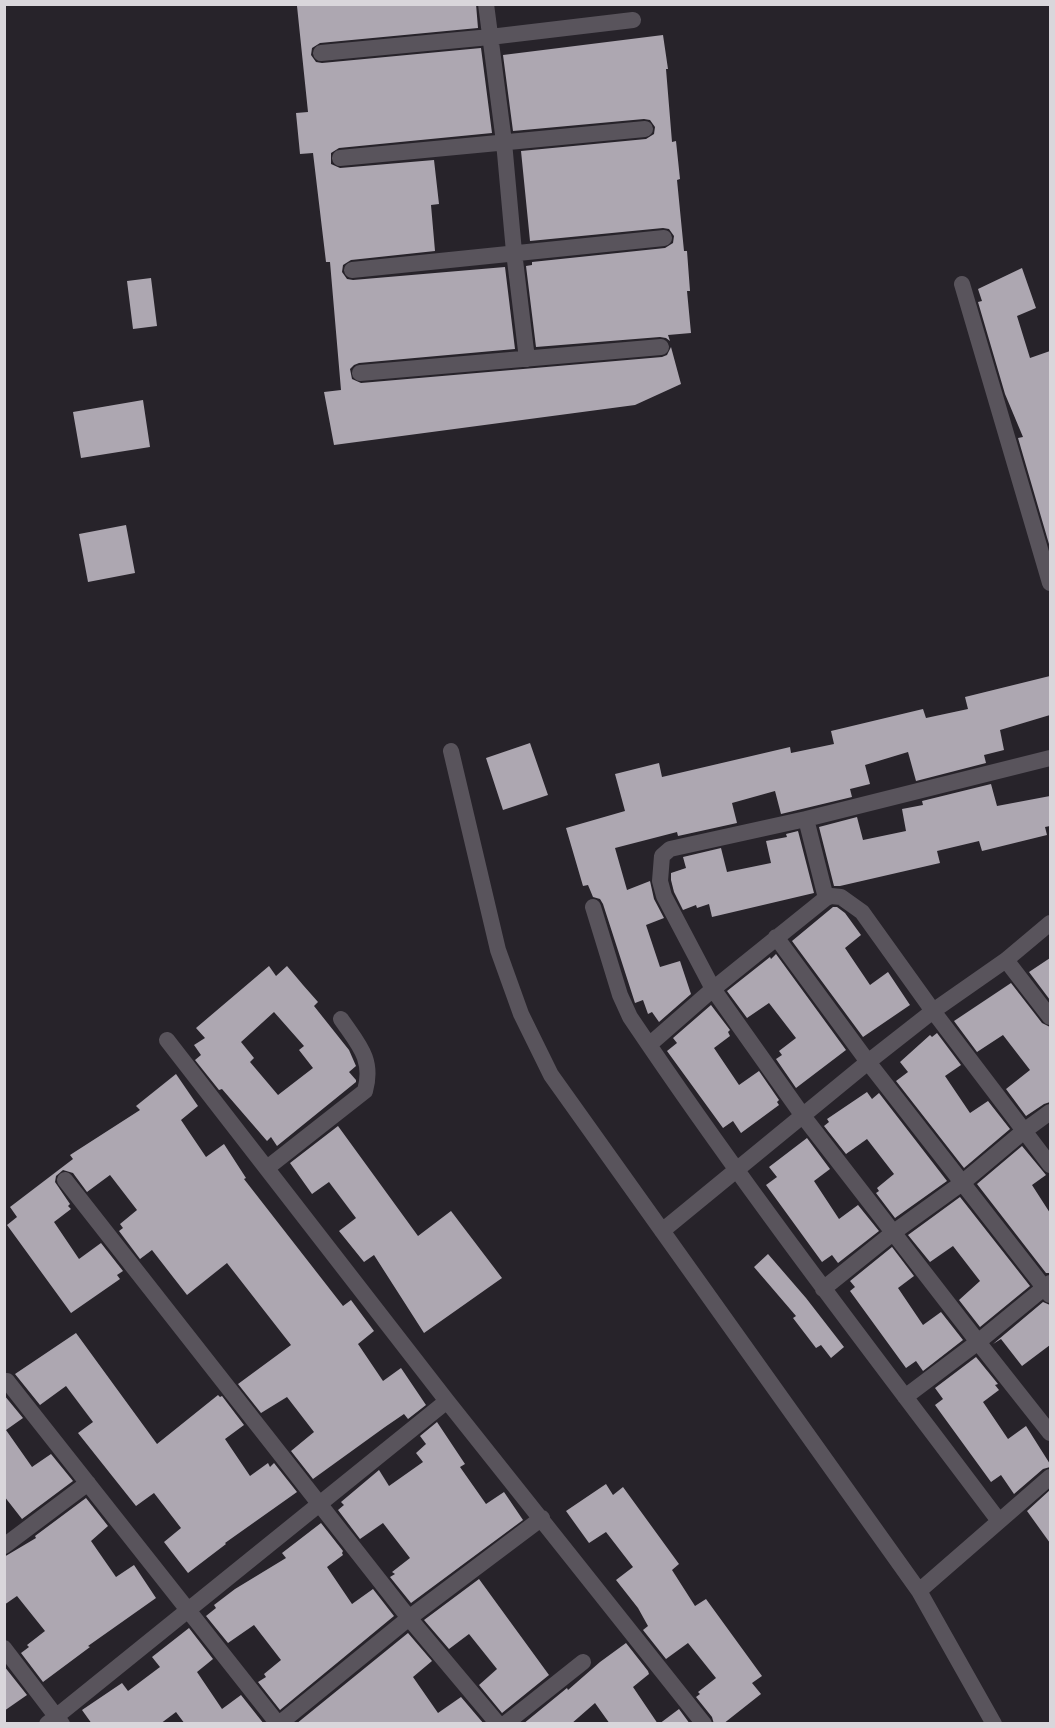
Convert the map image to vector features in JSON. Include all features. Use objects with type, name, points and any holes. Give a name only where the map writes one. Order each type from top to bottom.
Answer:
[{"type":"street","points":[[486,4],[504,142],[527,359]]},
{"type":"street","points":[[321,53],[490,37],[633,20]]},
{"type":"street","points":[[340,158],[645,129]]},
{"type":"street","points":[[352,270],[664,238]]},
{"type":"street","points":[[962,284],[1050,583]]},
{"type":"street","points":[[360,373],[661,347]]},
{"type":"street","points":[[451,751],[498,950],[521,1014],[551,1075],[919,1591],[994,1724]]},
{"type":"street","points":[[1050,758],[806,819],[670,849],[662,856],[660,881],[664,896],[713,989],[803,1116],[1050,1433]]},
{"type":"street","points":[[806,819],[826,898]]},
{"type":"street","points":[[649,1045],[713,989],[826,898],[841,897],[861,912],[1050,1165]]},
{"type":"street","points":[[593,907],[630,1017],[736,1170],[823,1289],[999,1521]]},
{"type":"street","points":[[662,1231],[868,1062],[933,1011],[1006,960],[1050,924]]},
{"type":"street","points":[[776,937],[962,1184],[1048,1289],[905,1397]]},
{"type":"street","points":[[1006,960],[1050,1017]]},
{"type":"street","points":[[267,1168],[365,1091],[369,1078],[364,1053],[341,1019]]},
{"type":"street","points":[[167,1040],[447,1401],[704,1724]]},
{"type":"street","points":[[823,1289],[894,1232],[962,1184],[1050,1112]]},
{"type":"street","points":[[65,1180],[409,1618],[498,1724]]},
{"type":"street","points":[[4,1381],[7,1381],[279,1724],[409,1618],[542,1518]]},
{"type":"street","points":[[4,1648],[55,1721],[188,1610],[447,1401]]},
{"type":"street","points":[[919,1591],[1050,1477]]},
{"type":"street","points":[[4,1546],[88,1483]]},
{"type":"street","points":[[505,1724],[583,1662]]},
{"type":"building","points":[[314,4],[476,4],[478,28],[320,43],[312,48],[311,55],[316,62],[322,63],[481,48],[492,133],[339,148],[331,153],[331,164],[340,168],[434,160],[439,204],[431,205],[435,251],[351,260],[343,265],[342,272],[347,279],[353,280],[505,267],[515,349],[359,363],[350,369],[352,379],[361,383],[662,357],[667,355],[671,347],[681,384],[635,405],[334,445],[324,392],[341,390],[330,262],[326,262],[313,153],[300,154],[296,113],[308,112],[297,6]]},
{"type":"building","points":[[663,35],[668,69],[666,69],[672,142],[676,141],[680,179],[677,180],[684,251],[687,251],[690,291],[687,291],[691,333],[668,335],[670,341],[660,337],[536,347],[526,266],[532,265],[532,262],[665,248],[673,243],[674,236],[669,229],[663,228],[530,241],[521,151],[646,139],[654,134],[655,127],[650,120],[644,119],[513,131],[503,55]]},
{"type":"building","points":[[1022,268],[1036,308],[1017,316],[1030,358],[1050,351],[1049,544],[1018,438],[1023,437],[1005,394],[978,302],[982,301],[978,289]]},
{"type":"building","points":[[151,278],[157,326],[133,329],[127,281]]},
{"type":"building","points":[[143,400],[150,447],[81,458],[73,412]]},
{"type":"building","points":[[126,525],[135,573],[88,582],[79,534]]},
{"type":"building","points":[[1050,676],[1050,715],[1000,730],[1004,750],[984,755],[986,763],[916,781],[908,752],[865,765],[870,784],[850,789],[852,797],[781,814],[775,791],[732,803],[737,823],[678,836],[677,832],[615,848],[627,890],[650,881],[654,899],[664,918],[646,925],[660,967],[680,961],[691,994],[659,1022],[652,1012],[648,1014],[643,1000],[635,1003],[603,904],[600,899],[593,897],[588,885],[583,886],[566,828],[625,811],[615,774],[659,763],[662,777],[790,747],[791,753],[834,744],[831,731],[923,709],[926,718],[968,709],[965,697]]},
{"type":"building","points":[[530,743],[548,795],[503,810],[486,758]]},
{"type":"building","points":[[991,784],[997,806],[1050,796],[1050,826],[1045,827],[1047,835],[982,851],[979,841],[937,851],[940,863],[834,886],[819,827],[857,817],[863,840],[906,831],[902,809],[923,805],[922,801]]},
{"type":"building","points":[[798,831],[814,893],[712,917],[709,904],[697,908],[696,905],[683,910],[674,892],[671,873],[686,868],[683,857],[721,848],[727,872],[771,863],[766,841],[787,837],[786,834]]},
{"type":"building","points":[[833,907],[845,913],[861,935],[845,948],[870,985],[888,972],[910,1005],[863,1037],[792,941]]},
{"type":"building","points":[[776,954],[846,1050],[796,1088],[776,1059],[782,1055],[779,1051],[796,1038],[769,1003],[747,1018],[727,991]]},
{"type":"building","points":[[1050,958],[1050,1000],[1029,972]]},
{"type":"building","points":[[269,966],[276,976],[287,966],[318,1002],[314,1006],[349,1050],[356,1066],[349,1072],[356,1082],[277,1146],[271,1137],[267,1141],[222,1089],[219,1090],[195,1060],[201,1055],[194,1045],[205,1038],[196,1028]],"holes":[[[274,1012],[304,1046],[299,1050],[313,1068],[278,1095],[250,1062],[254,1058],[241,1042]]]},
{"type":"building","points":[[1011,983],[1042,1023],[1050,1027],[1050,1102],[1026,1116],[1006,1089],[1030,1070],[1003,1035],[977,1052],[954,1021]]},
{"type":"building","points":[[711,1005],[730,1030],[728,1032],[730,1036],[714,1048],[739,1085],[759,1071],[779,1100],[777,1102],[779,1105],[741,1133],[733,1121],[723,1128],[667,1051],[677,1043],[673,1038]]},
{"type":"building","points":[[937,1033],[961,1065],[945,1076],[970,1113],[988,1101],[1010,1129],[964,1168],[896,1081],[908,1072],[900,1062],[930,1035],[932,1037]]},
{"type":"building","points":[[176,1074],[198,1106],[181,1120],[206,1157],[224,1144],[246,1178],[244,1179],[343,1306],[351,1300],[374,1331],[358,1344],[383,1381],[401,1368],[426,1405],[408,1419],[404,1414],[313,1479],[291,1451],[314,1432],[287,1397],[261,1413],[238,1384],[291,1345],[227,1263],[187,1295],[152,1250],[140,1259],[119,1231],[123,1228],[120,1224],[137,1210],[110,1175],[87,1192],[73,1173],[63,1170],[56,1176],[55,1182],[71,1209],[54,1222],[79,1259],[101,1243],[123,1271],[117,1275],[120,1279],[71,1313],[7,1225],[17,1217],[10,1207],[73,1159],[70,1155],[140,1110],[136,1106]]},
{"type":"building","points":[[867,1092],[872,1099],[879,1093],[947,1181],[895,1218],[876,1193],[879,1191],[877,1188],[894,1174],[867,1139],[846,1154],[824,1126],[829,1122],[827,1119]]},
{"type":"building","points":[[338,1126],[418,1236],[451,1211],[502,1278],[424,1333],[374,1255],[364,1262],[339,1231],[356,1218],[329,1182],[312,1194],[290,1163]]},
{"type":"building","points":[[807,1138],[830,1169],[814,1181],[839,1219],[858,1205],[879,1231],[838,1263],[832,1255],[822,1262],[766,1185],[777,1177],[769,1167]]},
{"type":"building","points":[[1022,1146],[1046,1175],[1032,1185],[1050,1213],[1050,1273],[1046,1273],[977,1184]]},
{"type":"building","points":[[960,1197],[1030,1286],[980,1327],[959,1300],[980,1281],[953,1246],[930,1262],[908,1235]]},
{"type":"building","points":[[892,1247],[914,1276],[898,1288],[923,1325],[941,1312],[963,1340],[923,1371],[916,1361],[906,1368],[850,1291],[855,1287],[850,1281]]},
{"type":"building","points":[[768,1254],[844,1347],[831,1358],[821,1345],[816,1348],[793,1318],[796,1316],[754,1267]]},
{"type":"building","points":[[1043,1302],[1050,1305],[1050,1345],[1022,1366],[1001,1339],[993,1344]]},
{"type":"building","points":[[76,1333],[157,1444],[218,1395],[222,1396],[244,1425],[225,1439],[250,1476],[268,1463],[270,1467],[274,1463],[297,1492],[225,1543],[188,1573],[164,1542],[181,1528],[154,1493],[136,1506],[78,1433],[93,1422],[66,1386],[40,1405],[15,1374]]},
{"type":"building","points":[[976,1357],[998,1384],[995,1385],[999,1390],[983,1402],[1008,1439],[1026,1426],[1050,1464],[1050,1467],[1043,1469],[1014,1494],[1001,1475],[991,1482],[935,1405],[943,1399],[935,1388]]},
{"type":"building","points":[[4,1395],[23,1418],[6,1430],[32,1467],[51,1454],[73,1481],[22,1519],[4,1496]]},
{"type":"building","points":[[437,1422],[465,1464],[460,1467],[486,1504],[504,1492],[523,1520],[411,1603],[390,1577],[395,1574],[392,1572],[410,1558],[383,1523],[360,1539],[338,1510],[344,1505],[341,1502],[379,1470],[389,1486],[423,1462],[416,1453],[426,1444],[420,1436]]},
{"type":"building","points":[[606,1484],[613,1495],[623,1487],[679,1564],[672,1570],[695,1606],[706,1599],[762,1676],[752,1683],[761,1694],[723,1724],[714,1724],[712,1717],[696,1697],[700,1694],[698,1692],[716,1678],[688,1643],[666,1659],[643,1630],[648,1626],[638,1608],[616,1580],[633,1567],[606,1532],[589,1543],[566,1511]]},
{"type":"building","points":[[1050,1490],[1050,1543],[1027,1511]]},
{"type":"building","points":[[86,1498],[108,1526],[91,1541],[116,1577],[134,1565],[156,1598],[88,1646],[90,1647],[43,1682],[21,1653],[29,1647],[27,1645],[45,1631],[17,1596],[4,1605],[4,1557],[36,1538],[35,1536]]},
{"type":"building","points":[[321,1523],[343,1551],[343,1555],[327,1567],[352,1604],[373,1589],[394,1616],[280,1710],[258,1682],[266,1677],[264,1674],[281,1660],[254,1625],[228,1643],[206,1616],[216,1608],[214,1605],[235,1589],[286,1558],[282,1553]]},
{"type":"building","points":[[479,1579],[549,1675],[502,1713],[479,1685],[497,1669],[469,1634],[449,1649],[424,1620]]},
{"type":"building","points":[[189,1628],[213,1659],[197,1672],[222,1709],[241,1695],[264,1724],[185,1724],[176,1712],[160,1724],[92,1724],[82,1710],[122,1683],[128,1691],[160,1667],[152,1657]]},
{"type":"building","points":[[408,1633],[432,1661],[413,1677],[438,1713],[461,1697],[484,1724],[296,1724]]},
{"type":"building","points":[[626,1643],[648,1671],[649,1674],[633,1687],[658,1724],[610,1724],[595,1703],[571,1724],[523,1724],[600,1662]]},
{"type":"building","points":[[4,1666],[27,1695],[4,1711]]},
{"type":"building","points":[[679,1709],[690,1724],[659,1724]]}]
